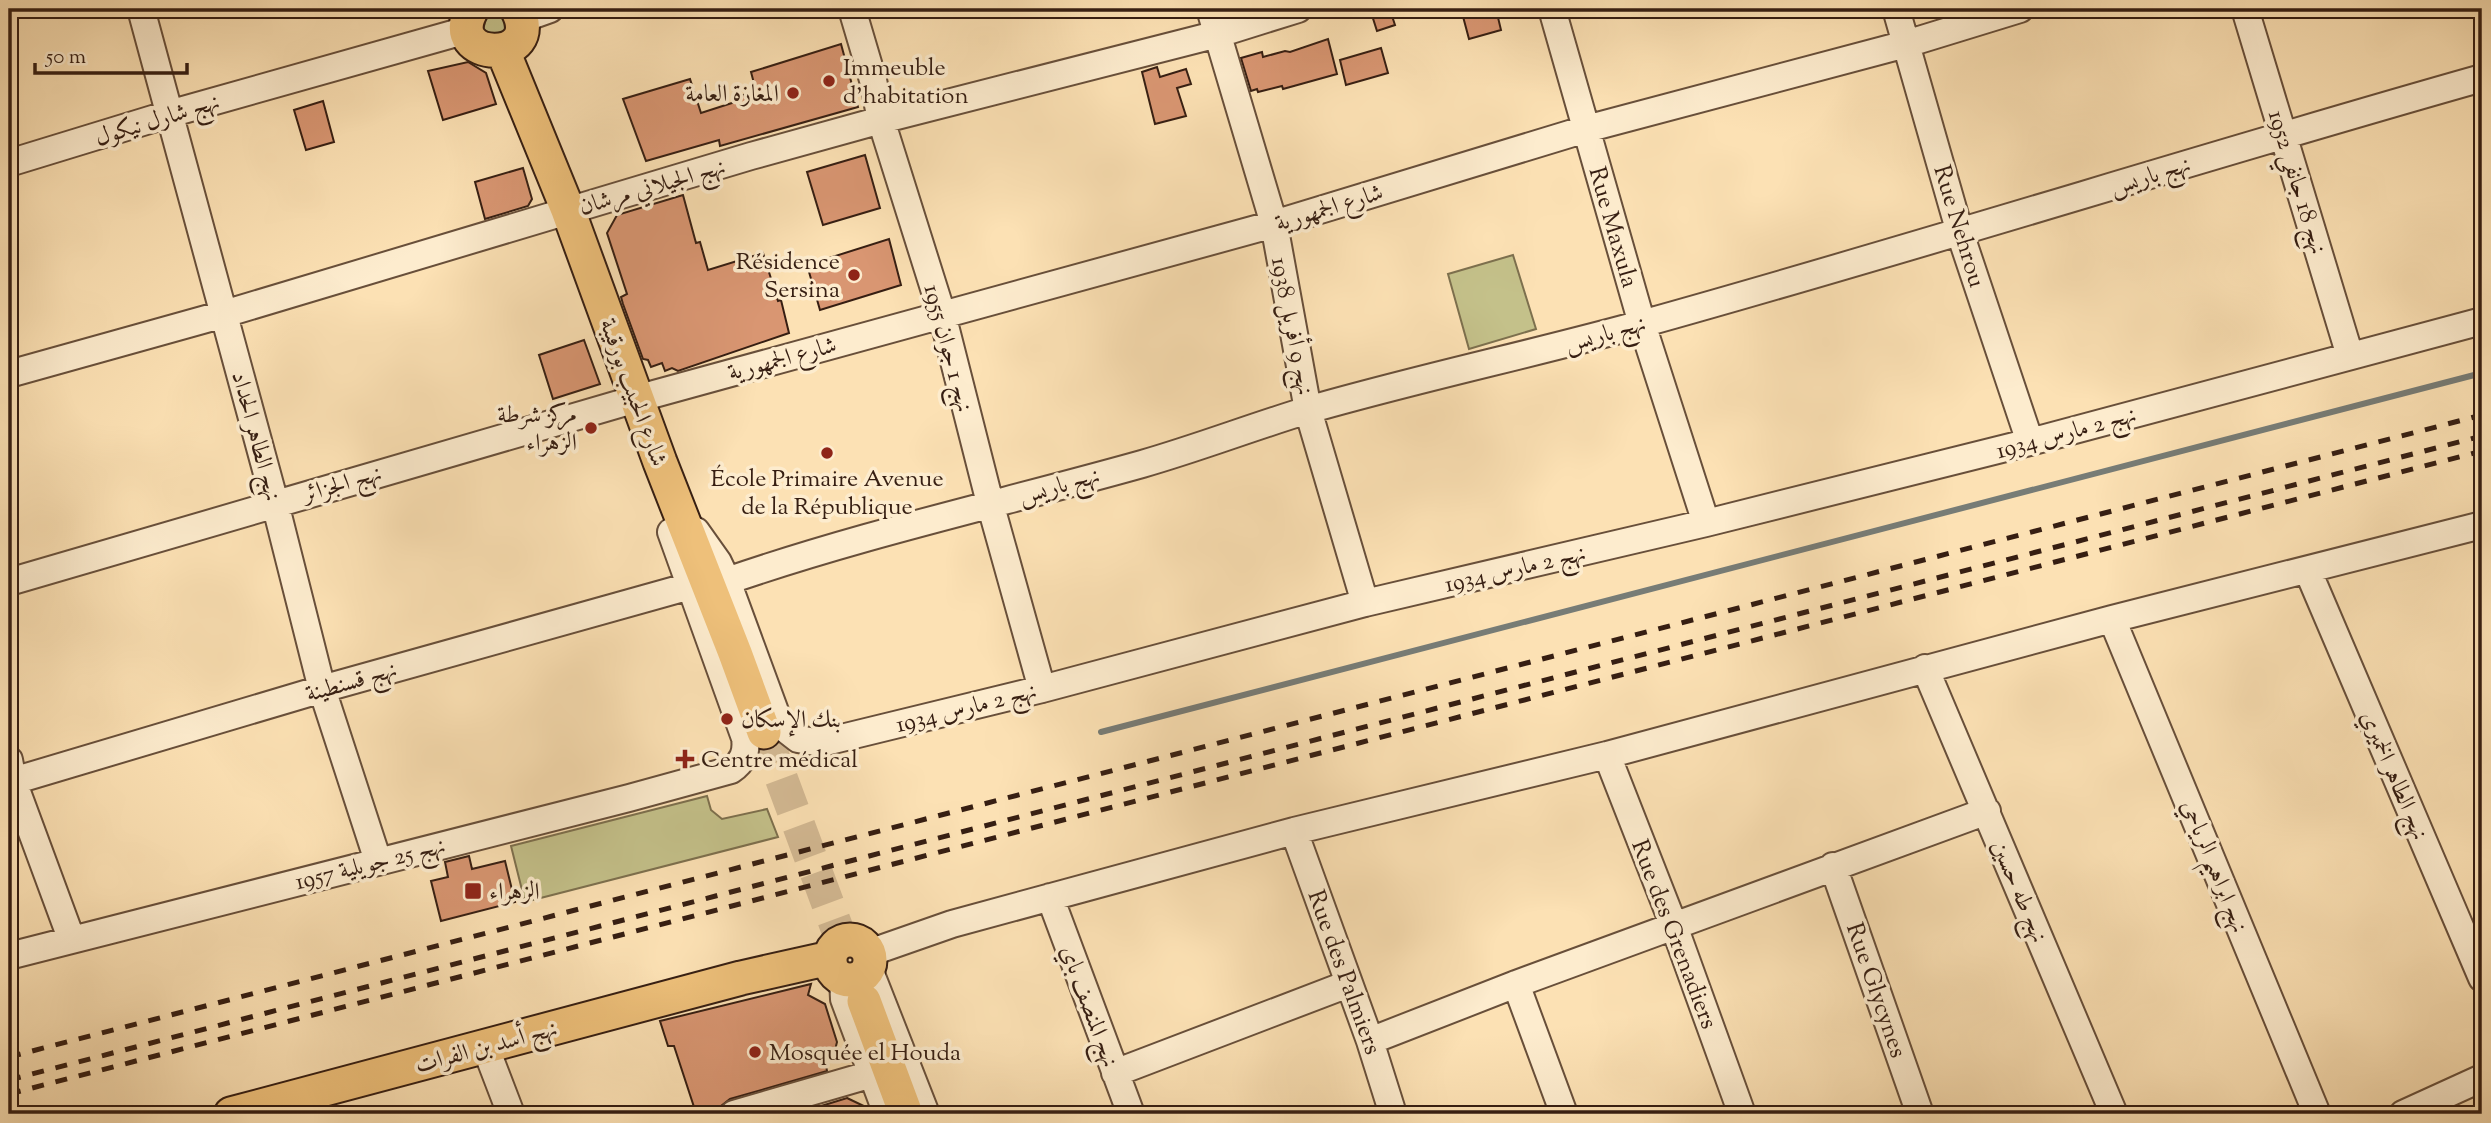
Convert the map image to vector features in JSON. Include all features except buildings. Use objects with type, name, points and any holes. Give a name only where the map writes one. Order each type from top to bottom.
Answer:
[{"type":"main road","points":[[469,19],[475,44],[490,52],[503,51],[519,37],[530,12]]},
{"type":"main road","name":"شارع الحبيب بورقيبة","points":[[503,51],[568,210],[636,399],[681,514],[726,656],[764,732]]},
{"type":"main road","points":[[855,972],[906,1114]]},
{"type":"main road","name":"نهج أسد بن الفرات","points":[[231,1114],[741,978],[855,972]]},
{"type":"street","name":"نهج الطاهر الحداد","points":[[141,9],[275,503],[322,689],[377,861]]},
{"type":"street","name":"نهج 1 جوان 1955","points":[[852,9],[873,80],[881,120],[942,314],[990,503],[1042,689]]},
{"type":"street","name":"نهج 9 أفريل 1938","points":[[1210,9],[1273,224],[1308,410],[1365,603]]},
{"type":"street","name":"نهج الجيلاني مرشان","points":[[9,374],[224,314],[568,210],[881,120],[1218,34],[1298,9]]},
{"type":"street","name":"Rue Maxula","points":[[1552,9],[1642,324],[1706,523]]},
{"type":"street","name":"Rue Nehrou","points":[[1896,9],[1960,233],[2029,442]]},
{"type":"street","name":"شارع الجمهورية","points":[[636,399],[1273,224],[1586,130],[1906,44],[2020,9]]},
{"type":"street","name":"نهج 18 جانفي 1952","points":[[2245,9],[2350,356]]},
{"type":"street","name":"نهج شارل نيكول","points":[[9,163],[469,19]]},
{"type":"street","name":"نهج باريس","points":[[727,581],[787,560],[1143,463],[1308,410],[1642,324],[1960,233],[2284,134],[2482,78]]},
{"type":"street","name":"نهج 2 مارس 1934","points":[[681,514],[708,545],[727,581],[775,715],[788,733],[798,739],[821,743],[1042,689],[1365,603],[1706,523],[2029,442],[2482,321]]},
{"type":"street","name":"نهج الجزائر","points":[[9,582],[636,399]]},
{"type":"street","points":[[660,462],[662,501],[690,586],[726,656]]},
{"type":"street","points":[[887,1114],[844,999],[855,972],[936,929],[1294,831],[1607,755],[1925,668],[2482,525]]},
{"type":"street","name":"نهج الطاهر الخميري","points":[[2308,571],[2482,978]]},
{"type":"street","name":"نهج قسنطينة","points":[[11,770],[322,689],[690,586]]},
{"type":"street","name":"نهج ابراهيم الرياحي","points":[[2112,619],[2317,1114]]},
{"type":"street","name":"نهج 25 جويلية 1957","points":[[9,956],[731,770],[742,760],[746,746],[726,656]]},
{"type":"street","name":"نهج طه حسين","points":[[1925,668],[2114,1114]]},
{"type":"street","name":"Rue des Grenadiers","points":[[1607,755],[1674,926],[1742,1114]]},
{"type":"street","points":[[11,770],[71,938]]},
{"type":"street","points":[[1370,1041],[1516,984],[1987,811]]},
{"type":"street","name":"Rue des Palmiers","points":[[1294,831],[1370,1041],[1393,1114]]},
{"type":"street","name":"Rue Glycynes","points":[[1833,866],[1920,1114]]},
{"type":"street","name":"نهج المنصف باي","points":[[1050,897],[1131,1114]]},
{"type":"street","points":[[855,972],[926,1114]]},
{"type":"street","points":[[1115,1073],[1348,984]]},
{"type":"street","points":[[1516,984],[1564,1114]]},
{"type":"street","points":[[485,1046],[511,1114]]},
{"type":"street","points":[[734,1114],[872,1074]]},
{"type":"street","points":[[2403,1114],[2482,1078]]},
{"type":"shaded area","points":[[497,9],[504,12],[506,30],[495,36],[483,30],[488,10]]},
{"type":"shaded area","points":[[1513,255],[1536,329],[1469,349],[1448,274]]},
{"type":"shaded area","points":[[707,796],[711,810],[722,819],[767,809],[778,837],[525,902],[511,846]]},
{"type":"waterway","points":[[1101,732],[2482,373]]},
{"type":"tunnel","points":[[764,732],[864,1001]]},
{"type":"railway","points":[[9,1057],[2482,415]]},
{"type":"railway","points":[[9,1080],[2482,436]]},
{"type":"railway","points":[[9,1094],[2482,451]]},
{"type":"place","name":"Immeuble d'habitation","points":[[829,81]]},
{"type":"place","name":"المغازة العامة","points":[[793,93]]},
{"type":"place","name":"Résidence Sersina","points":[[854,275]]},
{"type":"place","name":"مركز شرطة الزهراء","points":[[591,428]]},
{"type":"place","name":"École Primaire Avenue de la République","points":[[827,453]]},
{"type":"place","name":"بنك الإسكان","points":[[727,719]]},
{"type":"place","name":"Centre médical","points":[[685,759]]},
{"type":"place","name":"الزهراء","points":[[473,891]]},
{"type":"place","name":"Mosquée el Houda","points":[[755,1052]]}]
